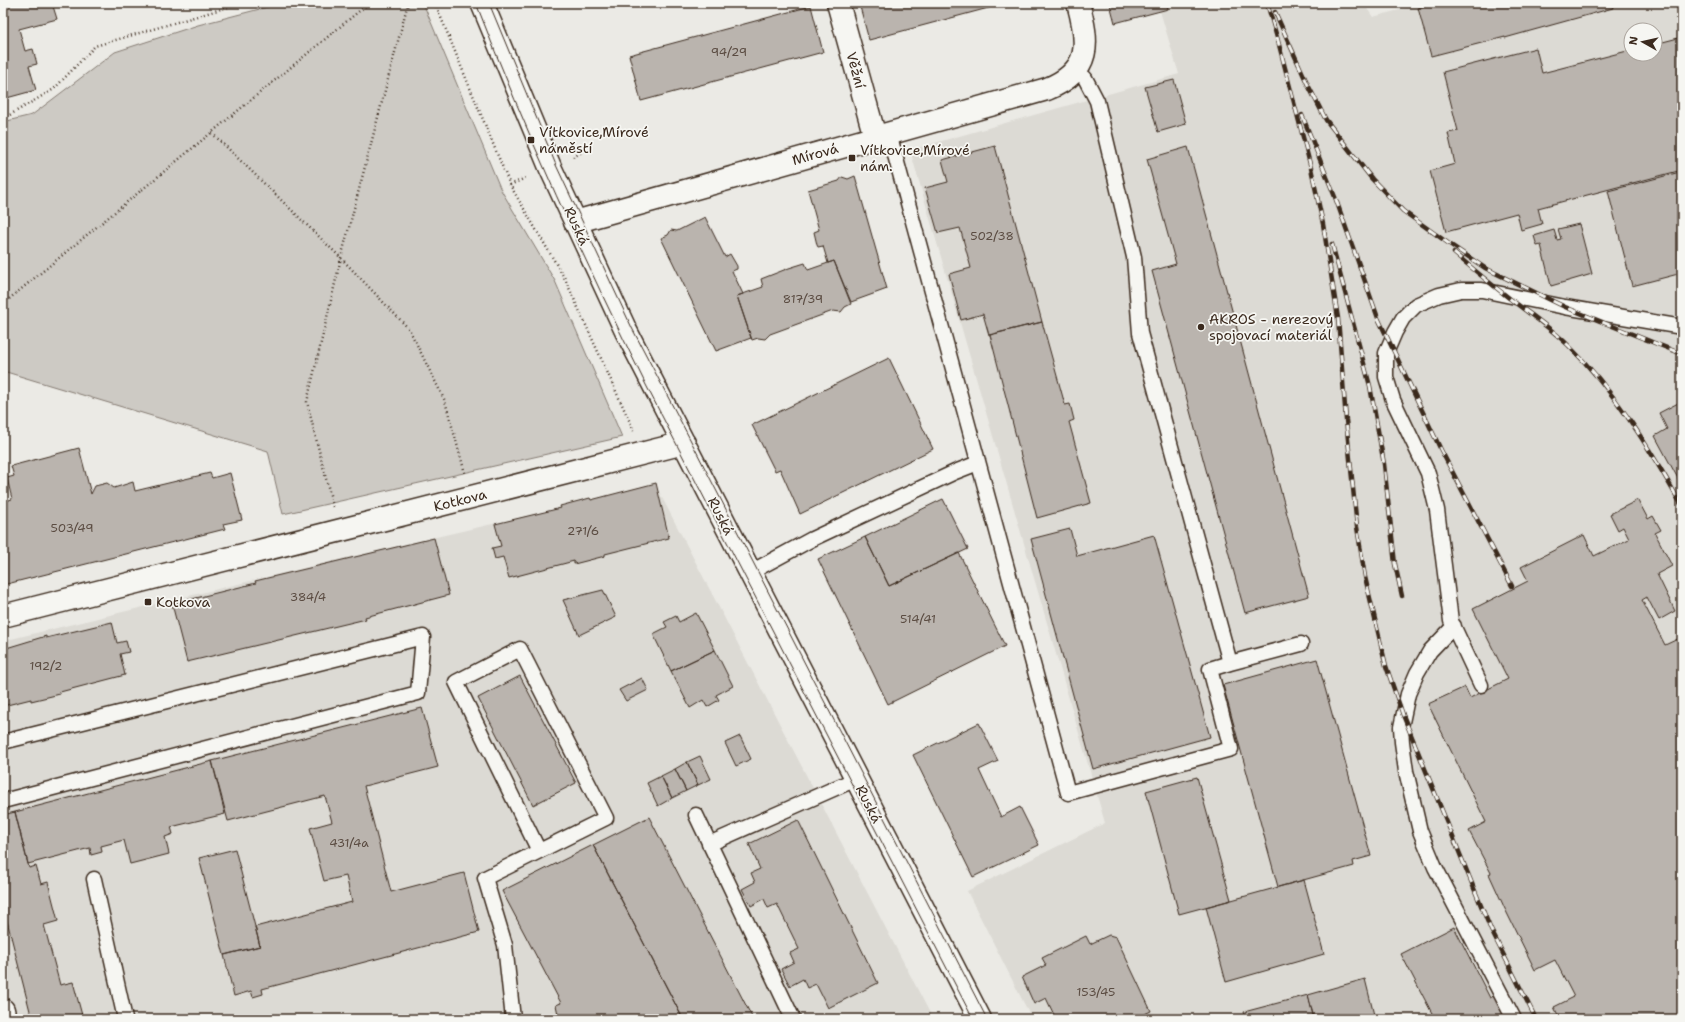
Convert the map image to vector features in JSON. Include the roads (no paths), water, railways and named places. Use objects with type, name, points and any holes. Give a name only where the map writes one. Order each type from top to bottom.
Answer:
[{"type":"street","name":"Ruská","points":[[482,3],[538,138],[626,331],[980,1019]]},
{"type":"street","name":"Věžní","points":[[838,3],[882,135]]},
{"type":"street","name":"Mírová","points":[[575,222],[1047,89],[1059,84],[1076,70],[1084,54],[1086,43],[1085,30],[1078,3]]},
{"type":"street","name":"Kotkova","points":[[3,616],[684,443]]},
{"type":"street","points":[[3,1010],[5,1019]]},
{"type":"lane","points":[[1076,70],[1085,78],[1097,101],[1134,257],[1140,333],[1230,663]]},
{"type":"lane","points":[[882,135],[978,463],[1068,793],[1231,749],[1210,669],[1301,644]]},
{"type":"lane","points":[[1481,685],[1452,621],[1437,510],[1428,473],[1393,400],[1386,377],[1386,353],[1395,332],[1403,318],[1416,305],[1439,295],[1461,290],[1482,290],[1565,307],[1682,327]]},
{"type":"lane","points":[[751,572],[812,539],[955,472],[978,463]]},
{"type":"lane","points":[[1454,626],[1430,651],[1417,673],[1408,694],[1401,727],[1406,771],[1420,831],[1436,867],[1514,1019]]},
{"type":"lane","points":[[3,742],[423,637],[418,692],[3,801]]},
{"type":"lane","points":[[513,1019],[505,945],[485,878],[606,818],[520,649],[456,682],[539,851]]},
{"type":"lane","points":[[709,844],[856,779]]},
{"type":"lane","points":[[696,815],[793,1019]]},
{"type":"lane","points":[[94,879],[125,1019]]},
{"type":"tram line","points":[[476,3],[495,52],[556,196],[623,338],[973,1019]]},
{"type":"tram line","points":[[489,3],[556,165],[632,328],[987,1019]]},
{"type":"railway","points":[[1267,3],[1278,41]]},
{"type":"railway","points":[[1275,12],[1308,85],[1326,120],[1372,179],[1403,211],[1485,268],[1565,307],[1682,354]]},
{"type":"railway","points":[[1277,37],[1311,168],[1323,224],[1338,318],[1346,420],[1357,527],[1365,577],[1386,666],[1403,715],[1491,930],[1536,1019]]},
{"type":"railway","points":[[1302,115],[1335,197],[1378,318],[1441,450],[1512,586]]},
{"type":"railway","points":[[1332,244],[1370,386],[1384,464],[1395,564],[1402,596]]},
{"type":"railway","points":[[1454,253],[1553,331],[1585,363],[1631,421],[1682,506]]},
{"type":"place","name":"Vítkovice,Mírové náměstí","points":[[531,140]]},
{"type":"place","name":"Vítkovice,Mírové nám.","points":[[852,158]]},
{"type":"place","name":"AKROS - nerezový spojovací materiál","points":[[1201,327]]},
{"type":"place","name":"Kotkova","points":[[148,602]]}]
